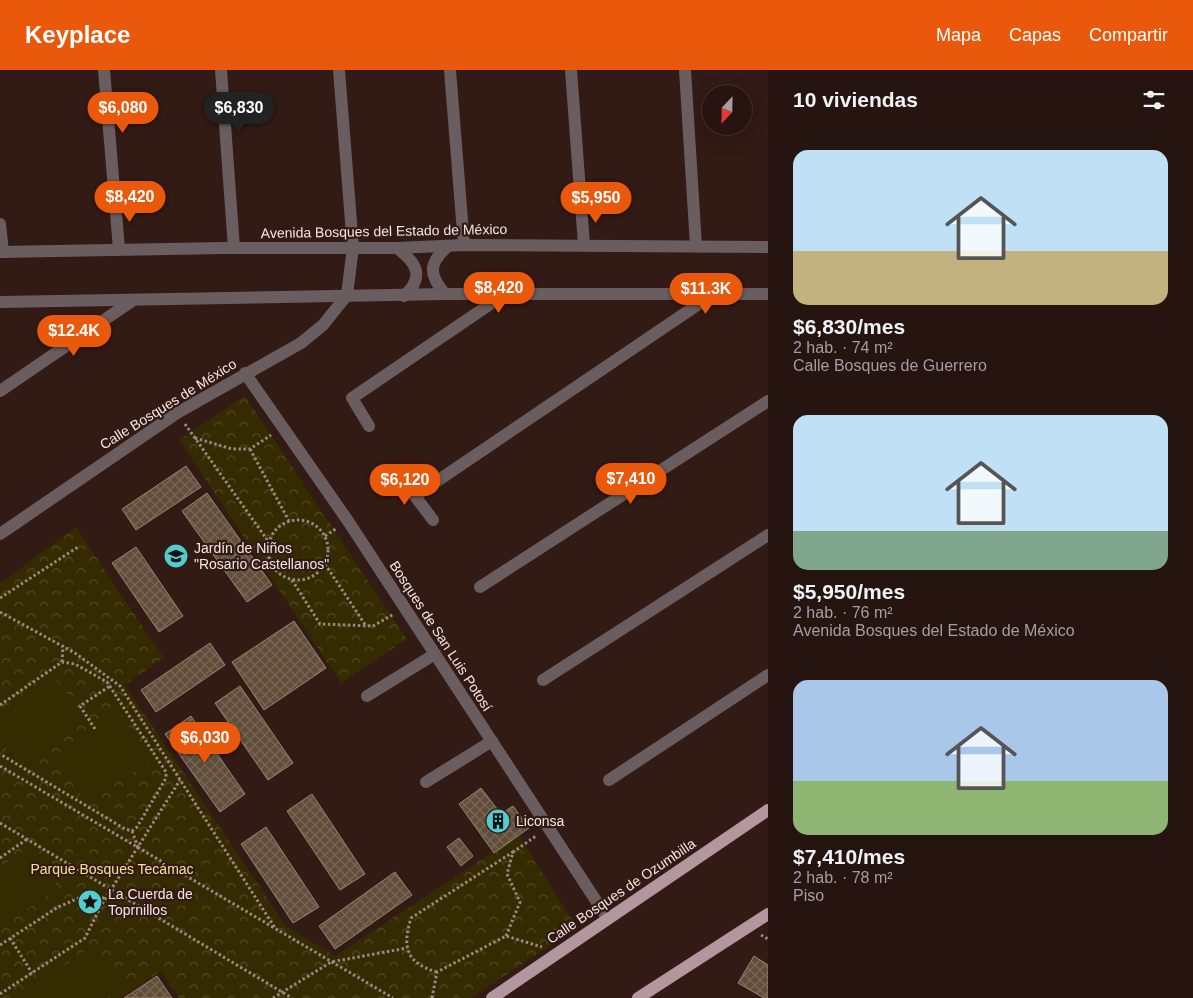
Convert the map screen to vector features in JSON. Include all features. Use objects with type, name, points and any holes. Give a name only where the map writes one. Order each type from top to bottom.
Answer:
[{"type":"main road","name":"Calle Bosques de Ozumbilla","points":[[492,998],[768,810]]},
{"type":"main road","points":[[638,998],[768,914]]},
{"type":"street","points":[[104,70],[118,249]]},
{"type":"street","points":[[221,70],[234,248]]},
{"type":"street","points":[[339,70],[353,247],[347,295]]},
{"type":"street","points":[[450,70],[464,245]]},
{"type":"street","points":[[571,70],[584,245]]},
{"type":"street","points":[[685,70],[696,246]]},
{"type":"street","points":[[0,224],[1,252]]},
{"type":"street","name":"Avenida Bosques del Estado de México","points":[[1,252],[118,249],[397,248],[464,245],[768,247]]},
{"type":"street","points":[[445,294],[434,281],[432,271],[434,262],[447,247]]},
{"type":"street","points":[[397,248],[411,258],[416,267],[416,279],[412,289],[404,296]]},
{"type":"street","points":[[415,496],[715,293]]},
{"type":"street","points":[[369,426],[352,398],[505,294]]},
{"type":"street","points":[[0,302],[132,301],[347,295],[768,294]]},
{"type":"street","name":"Calle Bosques de México","points":[[0,534],[177,413],[301,343],[323,325],[347,295]]},
{"type":"street","points":[[0,391],[132,301]]},
{"type":"street","name":"Bosques de San Luis Potosí","points":[[245,373],[284,427],[404,607],[608,919]]},
{"type":"street","points":[[480,587],[768,401]]},
{"type":"street","points":[[399,475],[433,520]]},
{"type":"street","points":[[543,680],[768,535]]},
{"type":"street","points":[[367,696],[435,654]]},
{"type":"street","points":[[609,780],[768,675]]},
{"type":"street","points":[[426,782],[492,741]]},
{"type":"path","points":[[177,413],[268,542],[270,562],[275,570],[292,580],[320,624],[373,626],[404,607]]},
{"type":"path","points":[[195,438],[232,449],[250,449],[284,427]]},
{"type":"path","points":[[250,449],[289,521]]},
{"type":"path","points":[[268,542],[280,525],[289,521],[309,522],[318,527],[328,544],[325,564],[311,577],[292,580]]},
{"type":"path","points":[[0,598],[78,546]]},
{"type":"path","points":[[325,564],[366,626]]},
{"type":"path","points":[[0,612],[62,646],[108,680],[110,686],[166,772],[164,782],[138,827],[132,831],[125,829],[0,754]]},
{"type":"path","points":[[62,646],[62,662]]},
{"type":"path","points":[[0,705],[62,662],[75,664],[120,686],[276,928]]},
{"type":"path","points":[[95,729],[80,706],[110,686]]},
{"type":"path","points":[[0,766],[393,998]]},
{"type":"path","points":[[28,782],[33,774]]},
{"type":"path","points":[[0,994],[85,938],[106,898],[180,780]]},
{"type":"path","points":[[0,823],[292,998]]},
{"type":"path","points":[[513,852],[507,874],[520,902],[506,936],[437,972],[423,968],[412,960],[407,948],[407,931],[411,918],[548,828]]},
{"type":"path","points":[[132,831],[138,847]]},
{"type":"path","points":[[0,858],[27,839]]},
{"type":"path","points":[[0,945],[58,907],[80,898],[106,898]]},
{"type":"path","points":[[506,936],[560,952]]},
{"type":"path","points":[[10,938],[32,973]]},
{"type":"path","points":[[273,998],[331,962],[407,948]]},
{"type":"path","points":[[432,998],[437,972]]},
{"type":"green space","points":[[245,396],[407,639],[341,683],[179,440]]},
{"type":"green space","name":"Parque Bosques Tecámac","points":[[76,527],[164,658],[125,685],[286,926],[335,956],[519,835],[577,928],[471,998],[179,998],[161,971],[121,998],[0,998],[0,583]]},
{"type":"green space","points":[[53,675],[85,720],[18,766],[0,740],[0,711]]},
{"type":"green space","points":[[119,712],[151,760],[86,803],[54,756]]},
{"type":"green space","points":[[30,847],[58,888],[0,927],[0,867]]},
{"type":"green space","points":[[94,945],[124,987],[107,998],[18,998]]},
{"type":"building","points":[[186,466],[201,487],[136,530],[122,509]]},
{"type":"building","points":[[207,493],[272,585],[247,602],[182,511]]},
{"type":"building","points":[[136,547],[183,616],[159,632],[112,563]]},
{"type":"building","points":[[294,621],[326,668],[264,710],[232,662]]},
{"type":"building","points":[[210,643],[225,665],[156,712],[141,690]]},
{"type":"building","points":[[240,686],[293,763],[268,780],[215,703]]},
{"type":"building","points":[[191,716],[245,794],[220,812],[165,734]]},
{"type":"building","name":"Liconsa","points":[[481,788],[501,814],[513,806],[529,828],[494,853],[459,804]]},
{"type":"building","points":[[312,794],[365,874],[340,890],[287,811]]},
{"type":"building","points":[[266,827],[319,907],[293,923],[241,844]]},
{"type":"building","points":[[459,838],[473,856],[461,866],[447,847]]},
{"type":"building","points":[[395,872],[412,895],[335,949],[319,926]]},
{"type":"building","points":[[754,956],[768,965],[768,998],[764,998],[738,983]]},
{"type":"building","points":[[157,976],[172,998],[124,998]]},
{"type":"place","name":"Jardín de Niños \"Rosario Castellanos\"","points":[[176,556]]},
{"type":"place","name":"Liconsa","points":[[498,821]]},
{"type":"place","name":"La Cuerda de Toprnillos","points":[[90,902]]}]
